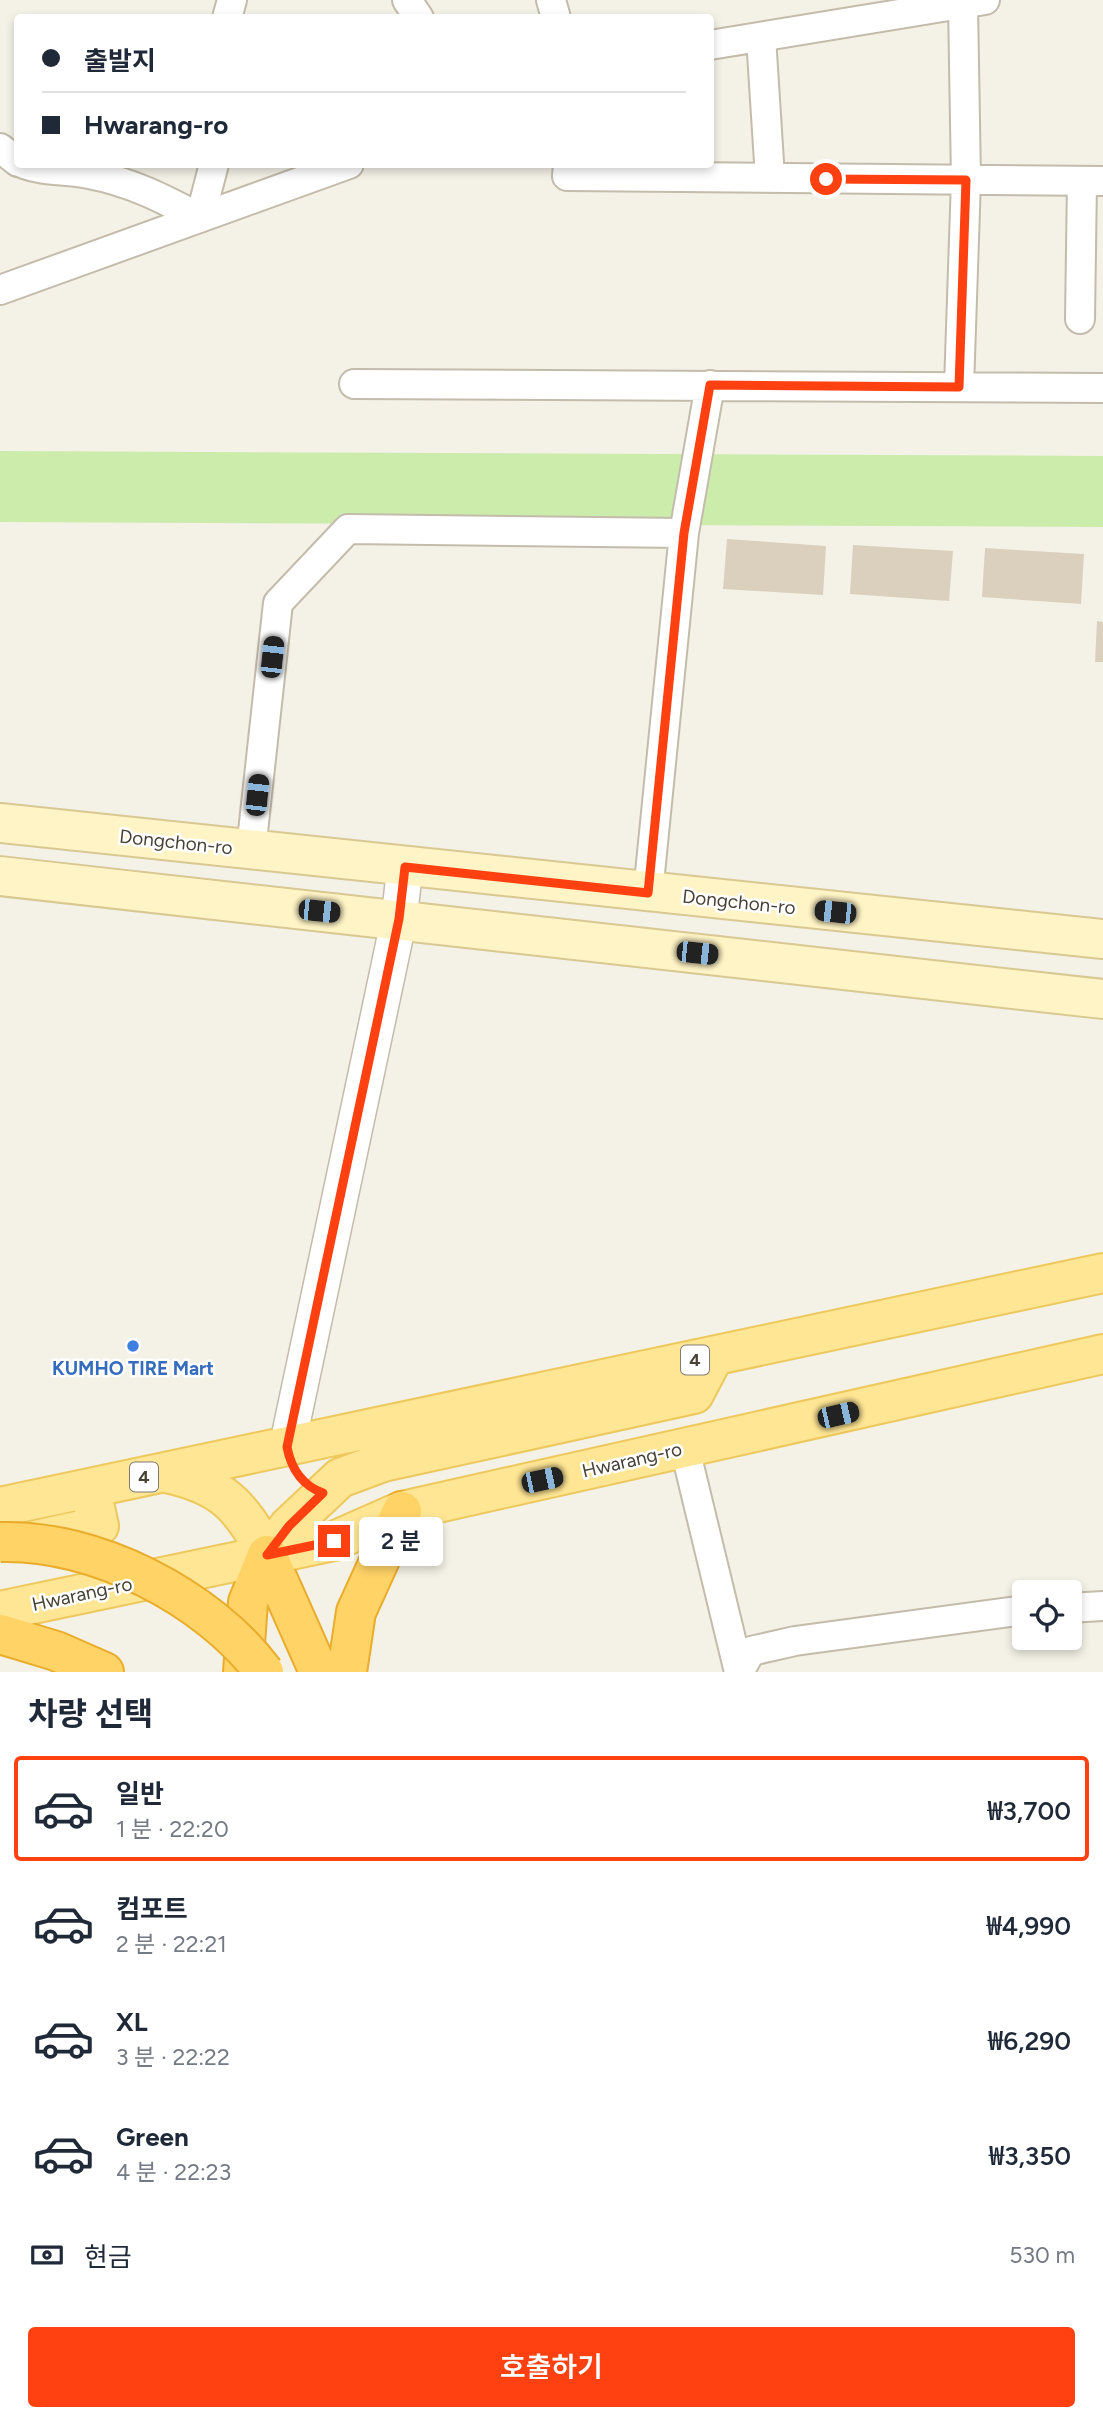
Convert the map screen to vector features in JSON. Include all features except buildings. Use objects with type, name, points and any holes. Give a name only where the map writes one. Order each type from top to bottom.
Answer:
[{"type":"highway","points":[[347,1672],[356,1612],[402,1511]]},
{"type":"highway","points":[[0,1542],[81,1553],[141,1574],[200,1609],[244,1646],[264,1672]]},
{"type":"highway","points":[[243,1672],[248,1602],[267,1555]]},
{"type":"highway","points":[[267,1555],[319,1672]]},
{"type":"highway","points":[[0,1634],[56,1651],[104,1672]]},
{"type":"main road","name":"Dongchon-ro","points":[[0,823],[1103,939]]},
{"type":"main road","points":[[0,876],[1103,999]]},
{"type":"main road","name":"4","points":[[0,1507],[1103,1273]]},
{"type":"main road","name":"Hwarang-ro","points":[[0,1611],[334,1541],[402,1511],[1103,1354]]},
{"type":"main road","points":[[166,1473],[197,1479],[237,1506],[267,1555],[289,1526],[340,1478],[383,1462],[694,1394],[714,1356]]},
{"type":"main road","points":[[526,1431],[519,1448],[522,1463],[542,1480]]},
{"type":"main road","points":[[287,1447],[290,1468],[313,1489],[402,1511]]},
{"type":"main road","points":[[0,1548],[99,1526],[94,1503],[81,1490]]},
{"type":"street","points":[[714,44],[974,2],[959,387]]},
{"type":"street","points":[[761,37],[770,178]]},
{"type":"street","points":[[0,148],[14,159]]},
{"type":"street","points":[[34,168],[76,168],[142,187],[200,218]]},
{"type":"street","points":[[200,218],[213,168]]},
{"type":"street","points":[[0,290],[338,168]]},
{"type":"street","points":[[568,168],[567,176],[1093,181],[1080,319]]},
{"type":"street","points":[[354,383],[1103,388]]},
{"type":"street","points":[[648,893],[684,533],[710,385]]},
{"type":"street","points":[[251,850],[278,603],[348,529],[684,533]]},
{"type":"street","points":[[287,1447],[399,919],[405,867]]},
{"type":"street","points":[[685,1449],[739,1672]]},
{"type":"street","points":[[1082,1607],[1103,1606]]},
{"type":"street","points":[[739,1672],[751,1651],[795,1641],[1012,1612]]},
{"type":"green space","points":[[0,451],[1103,456],[1103,527],[0,522]]},
{"type":"place","name":"KUMHO TIRE Mart","points":[[133,1346]]},
{"type":"route","points":[[334,1541],[267,1555],[289,1526],[323,1493],[313,1489],[290,1468],[287,1447],[399,919],[405,867],[648,893],[684,533],[710,385],[959,387],[966,180],[826,179]]}]
